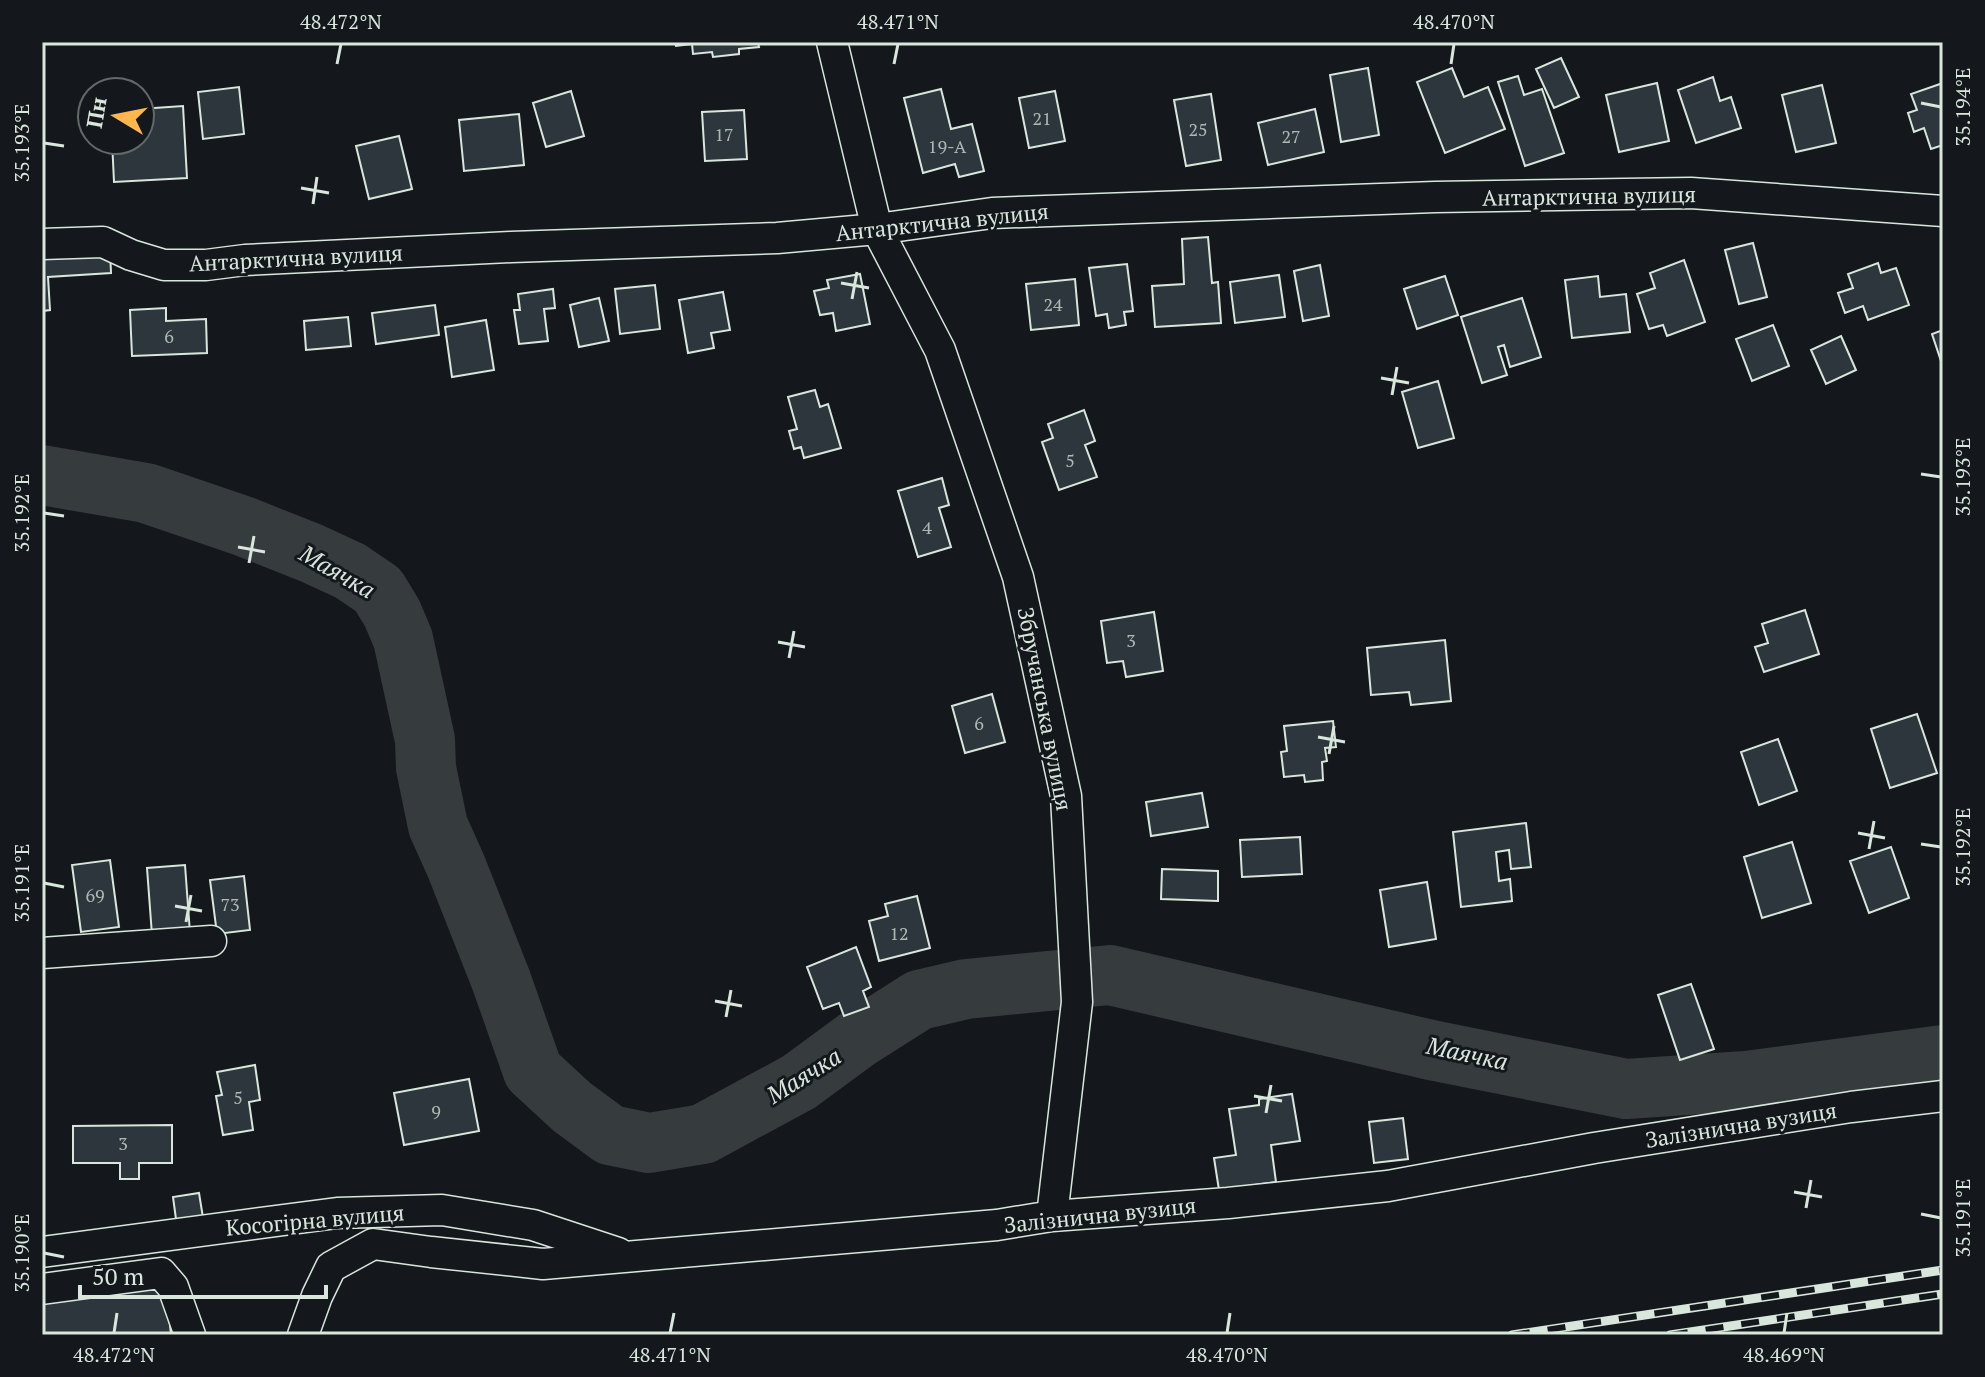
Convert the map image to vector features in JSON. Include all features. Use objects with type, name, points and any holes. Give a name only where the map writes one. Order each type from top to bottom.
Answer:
[{"type":"street","name":"Збручанська вулиця","points":[[832,42],[877,229],[940,350],[1018,577],[1066,796],[1077,1002],[1052,1216]]},
{"type":"street","name":"Антарктична вулиця","points":[[42,244],[103,242],[164,265],[206,265],[261,259],[511,247],[777,238],[877,229],[992,213],[1435,197],[1691,193],[1943,211]]},
{"type":"street","points":[[42,953],[211,941]]},
{"type":"street","name":"Залізнична вузиця","points":[[303,1335],[331,1267],[373,1244],[543,1264],[997,1225],[1052,1216],[1228,1203],[1388,1186],[1594,1148],[1851,1107],[1943,1096]]},
{"type":"street","name":"Косогірна вулиця","points":[[42,1252],[337,1213],[442,1210],[533,1225],[631,1257]]},
{"type":"street","points":[[42,1289],[161,1273],[173,1287],[190,1335]]},
{"type":"building","points":[[675,42],[758,42],[759,47],[739,49],[739,54],[713,57],[712,52],[693,54],[692,44],[676,46]]},
{"type":"building","points":[[1561,58],[1579,97],[1554,108],[1536,69]]},
{"type":"building","points":[[1368,68],[1379,135],[1341,142],[1330,75]]},
{"type":"building","points":[[1452,68],[1464,97],[1488,87],[1505,129],[1445,153],[1417,82]]},
{"type":"building","points":[[1518,76],[1524,95],[1542,89],[1564,153],[1525,166],[1498,82]]},
{"type":"building","points":[[1713,77],[1720,101],[1731,97],[1741,128],[1696,143],[1678,90]]},
{"type":"building","points":[[1657,83],[1669,141],[1619,152],[1606,95]]},
{"type":"building","points":[[1943,83],[1943,145],[1931,149],[1924,128],[1914,132],[1908,113],[1917,110],[1911,94]]},
{"type":"building","points":[[1822,85],[1836,143],[1796,152],[1782,95]]},
{"type":"building","points":[[239,87],[244,134],[203,139],[198,92]]},
{"type":"building","points":[[941,89],[951,129],[972,124],[984,171],[959,177],[955,164],[923,173],[904,98]]},
{"type":"building","points":[[571,91],[584,136],[546,147],[533,103]]},
{"type":"building","points":[[1055,91],[1065,141],[1029,148],[1019,98]]},
{"type":"building","points":[[1211,94],[1221,160],[1186,166],[1174,100]]},
{"type":"building","points":[[183,106],[187,178],[114,182],[113,156],[156,156],[156,108]]},
{"type":"building","points":[[1315,109],[1324,152],[1268,165],[1258,123]]},
{"type":"building","points":[[744,110],[747,159],[705,161],[702,112]]},
{"type":"building","points":[[519,114],[524,165],[464,171],[459,120]]},
{"type":"building","points":[[399,136],[412,189],[369,199],[356,146]]},
{"type":"building","points":[[1208,237],[1212,283],[1218,282],[1221,323],[1155,327],[1152,286],[1184,284],[1182,239]]},
{"type":"building","points":[[1753,243],[1767,297],[1739,304],[1725,250]]},
{"type":"building","points":[[110,249],[111,273],[48,277],[50,310],[42,311],[42,253]]},
{"type":"building","points":[[1684,260],[1705,322],[1667,336],[1663,325],[1649,329],[1637,294],[1655,288],[1650,273]]},
{"type":"building","points":[[1878,263],[1881,273],[1896,268],[1909,305],[1868,320],[1863,306],[1845,313],[1838,293],[1853,288],[1848,274]]},
{"type":"building","points":[[1127,264],[1133,311],[1124,312],[1126,325],[1109,328],[1107,314],[1096,316],[1089,268]]},
{"type":"building","points":[[1320,265],[1329,316],[1303,321],[1294,271]]},
{"type":"building","points":[[860,274],[870,324],[836,331],[833,313],[820,315],[814,291],[829,288],[827,280]]},
{"type":"building","points":[[1279,275],[1285,317],[1235,323],[1230,282]]},
{"type":"building","points":[[1445,276],[1458,315],[1417,329],[1404,289]]},
{"type":"building","points":[[1598,276],[1600,297],[1626,294],[1630,332],[1572,338],[1565,280]]},
{"type":"building","points":[[1075,279],[1079,325],[1031,330],[1026,284]]},
{"type":"building","points":[[655,285],[660,329],[620,334],[615,289]]},
{"type":"building","points":[[553,289],[555,308],[544,309],[548,341],[519,344],[514,310],[520,310],[518,294]]},
{"type":"building","points":[[723,292],[730,330],[711,333],[714,348],[688,353],[679,300]]},
{"type":"building","points":[[599,298],[609,341],[579,347],[570,305]]},
{"type":"building","points":[[1522,298],[1541,357],[1510,367],[1504,345],[1498,347],[1507,375],[1482,383],[1461,317]]},
{"type":"building","points":[[435,305],[439,335],[376,344],[372,313]]},
{"type":"building","points":[[166,308],[166,321],[206,319],[207,353],[132,356],[130,310]]},
{"type":"building","points":[[348,317],[351,346],[306,350],[304,321]]},
{"type":"building","points":[[486,320],[494,370],[452,377],[445,327]]},
{"type":"building","points":[[1773,325],[1789,366],[1752,381],[1736,339]]},
{"type":"building","points":[[1943,330],[1943,367],[1932,334]]},
{"type":"building","points":[[1841,336],[1856,370],[1826,384],[1811,350]]},
{"type":"building","points":[[1438,381],[1454,438],[1418,448],[1402,392]]},
{"type":"building","points":[[815,390],[820,407],[828,404],[841,448],[804,458],[801,447],[794,449],[789,431],[797,429],[788,397]]},
{"type":"building","points":[[1084,410],[1095,441],[1085,445],[1097,477],[1059,490],[1042,442],[1053,438],[1048,424]]},
{"type":"building","points":[[942,478],[949,505],[939,508],[951,547],[918,557],[898,491]]},
{"type":"building","points":[[1805,610],[1819,654],[1764,672],[1755,647],[1768,643],[1762,624]]},
{"type":"building","points":[[1154,612],[1163,671],[1126,677],[1123,661],[1107,663],[1101,621]]},
{"type":"building","points":[[1445,640],[1451,701],[1411,705],[1409,692],[1371,695],[1367,648]]},
{"type":"building","points":[[992,694],[1005,742],[965,753],[952,706]]},
{"type":"building","points":[[1917,714],[1937,773],[1890,788],[1871,729]]},
{"type":"building","points":[[1333,721],[1336,747],[1325,748],[1327,761],[1322,762],[1323,780],[1305,782],[1304,775],[1284,777],[1281,752],[1287,751],[1284,726]]},
{"type":"building","points":[[1778,739],[1797,791],[1759,805],[1741,752]]},
{"type":"building","points":[[1202,793],[1208,827],[1151,836],[1146,802]]},
{"type":"building","points":[[1526,823],[1531,867],[1511,869],[1509,850],[1496,852],[1499,881],[1510,879],[1512,901],[1461,907],[1453,832]]},
{"type":"building","points":[[1300,837],[1302,874],[1242,877],[1240,840]]},
{"type":"building","points":[[1792,842],[1811,903],[1762,918],[1744,857]]},
{"type":"building","points":[[1891,847],[1909,898],[1869,913],[1850,861]]},
{"type":"building","points":[[110,860],[119,927],[81,932],[72,865]]},
{"type":"building","points":[[185,865],[190,933],[152,935],[147,868]]},
{"type":"building","points":[[1162,869],[1218,871],[1218,901],[1161,899]]},
{"type":"building","points":[[244,876],[250,930],[217,934],[210,880]]},
{"type":"building","points":[[1427,882],[1436,939],[1389,947],[1380,890]]},
{"type":"building","points":[[917,896],[930,948],[879,961],[869,921],[888,916],[885,904]]},
{"type":"building","points":[[856,947],[871,987],[863,991],[869,1007],[844,1016],[839,1003],[823,1009],[807,967]]},
{"type":"building","points":[[1691,984],[1714,1049],[1680,1060],[1658,995]]},
{"type":"building","points":[[255,1065],[260,1100],[249,1102],[253,1130],[223,1135],[216,1096],[222,1095],[217,1072]]},
{"type":"building","points":[[469,1079],[479,1131],[404,1145],[394,1093]]},
{"type":"building","points":[[1292,1094],[1300,1141],[1271,1145],[1276,1182],[1219,1190],[1214,1158],[1236,1155],[1229,1109],[1259,1105],[1259,1099]]},
{"type":"building","points":[[1403,1118],[1408,1159],[1374,1163],[1369,1122]]},
{"type":"building","points":[[172,1125],[172,1163],[139,1163],[139,1179],[120,1179],[120,1163],[73,1163],[73,1126]]},
{"type":"building","points":[[199,1193],[205,1230],[178,1234],[173,1197]]},
{"type":"building","points":[[166,1287],[171,1335],[42,1335],[42,1300]]},
{"type":"waterway","name":"Маячка","points":[[42,475],[146,493],[243,526],[350,571],[378,590],[403,639],[425,740],[426,768],[438,826],[501,980],[533,1071],[572,1107],[610,1135],[649,1143],[703,1134],[799,1082],[856,1040],[919,1000],[966,989],[1110,975],[1431,1050],[1626,1089],[1746,1081],[1943,1055]]},
{"type":"railway","points":[[1512,1335],[1943,1270]]},
{"type":"railway","points":[[1670,1335],[1943,1294]]}]
